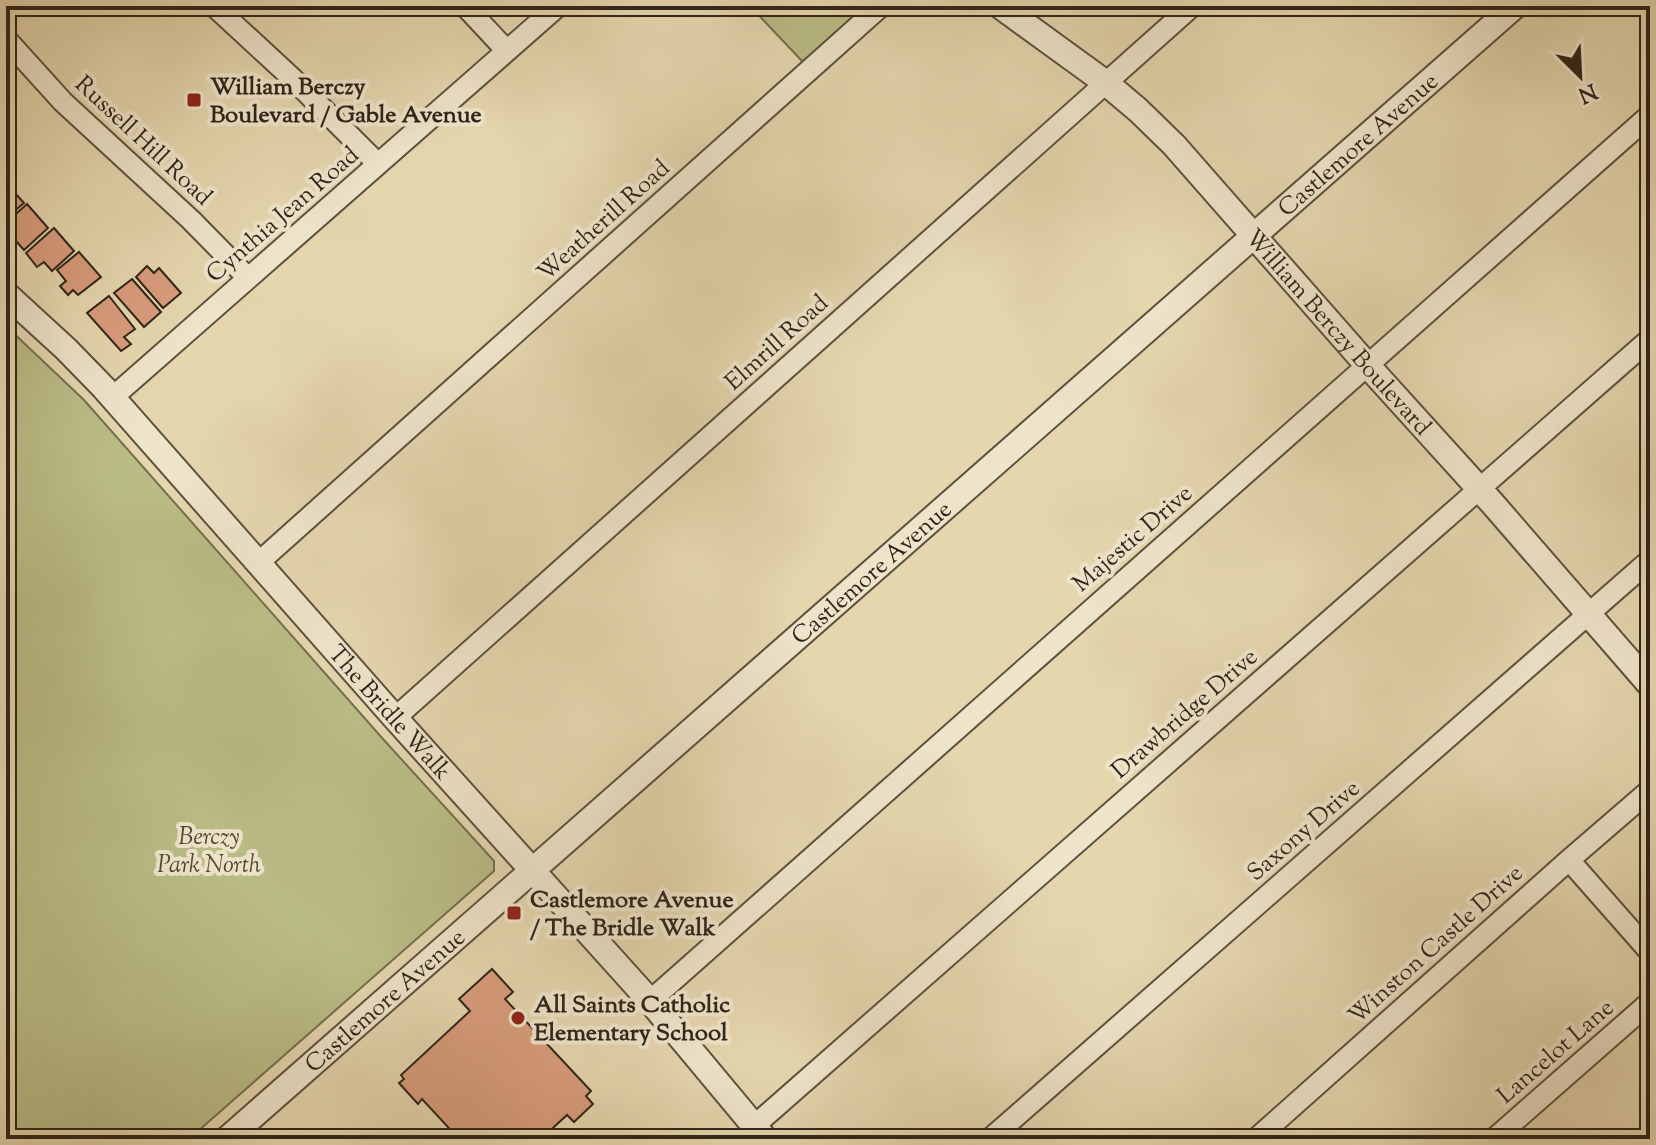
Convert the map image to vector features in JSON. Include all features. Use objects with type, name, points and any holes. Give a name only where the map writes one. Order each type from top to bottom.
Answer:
[{"type":"street","points":[[214,6],[378,164]]},
{"type":"street","points":[[465,6],[507,51]]},
{"type":"street","name":"Cynthia Jean Road","points":[[113,397],[558,6]]},
{"type":"street","name":"Weatherill Road","points":[[258,563],[881,6]]},
{"type":"street","name":"William Berczy Boulevard","points":[[1000,6],[1106,83],[1174,145],[1650,685]]},
{"type":"street","name":"Elmrill Road","points":[[395,718],[1192,6]]},
{"type":"street","name":"Castlemore Avenue","points":[[227,1139],[1515,6]]},
{"type":"street","name":"Russell Hill Road","points":[[6,39],[63,102],[191,220],[248,278]]},
{"type":"street","name":"Majestic Drive","points":[[650,1001],[1650,115]]},
{"type":"street","name":"The Bridle Walk","points":[[6,294],[113,397],[395,718],[650,1001],[760,1133]]},
{"type":"street","name":"Drawbridge Drive","points":[[760,1133],[1479,488],[1650,339]]},
{"type":"street","name":"Saxony Drive","points":[[990,1139],[1650,560]]},
{"type":"street","name":"Winston Castle Drive","points":[[1256,1139],[1650,790]]},
{"type":"street","points":[[1569,860],[1650,952]]},
{"type":"street","name":"Lancelot Lane","points":[[1494,1139],[1650,1002]]},
{"type":"green space","points":[[750,6],[866,6],[803,62]]},
{"type":"green space","name":"Berczy Park North","points":[[6,326],[84,400],[494,861],[494,871],[189,1139],[6,1139]]},
{"type":"building","points":[[6,183],[24,203],[6,218]]},
{"type":"building","points":[[27,204],[48,228],[24,250],[6,230],[6,223]]},
{"type":"building","points":[[54,228],[74,251],[52,271],[44,262],[37,267],[26,253]]},
{"type":"building","points":[[79,252],[101,277],[78,295],[73,290],[68,295],[60,286],[66,281],[57,270]]},
{"type":"building","points":[[147,266],[154,273],[159,268],[181,293],[163,308],[136,277]]},
{"type":"building","points":[[132,279],[161,312],[144,327],[114,293]]},
{"type":"building","points":[[109,296],[135,329],[124,337],[131,344],[121,351],[87,313]]},
{"type":"building","points":[[492,969],[513,992],[505,999],[591,1091],[586,1096],[593,1104],[574,1122],[567,1115],[541,1139],[459,1139],[422,1099],[418,1104],[399,1083],[404,1079],[401,1075],[470,1011],[459,999]]},
{"type":"place","name":"William Berczy Boulevard / Gable Avenue","points":[[194,100]]},
{"type":"place","name":"Castlemore Avenue / The Bridle Walk","points":[[514,913]]},
{"type":"place","name":"All Saints Catholic Elementary School","points":[[518,1018]]}]
